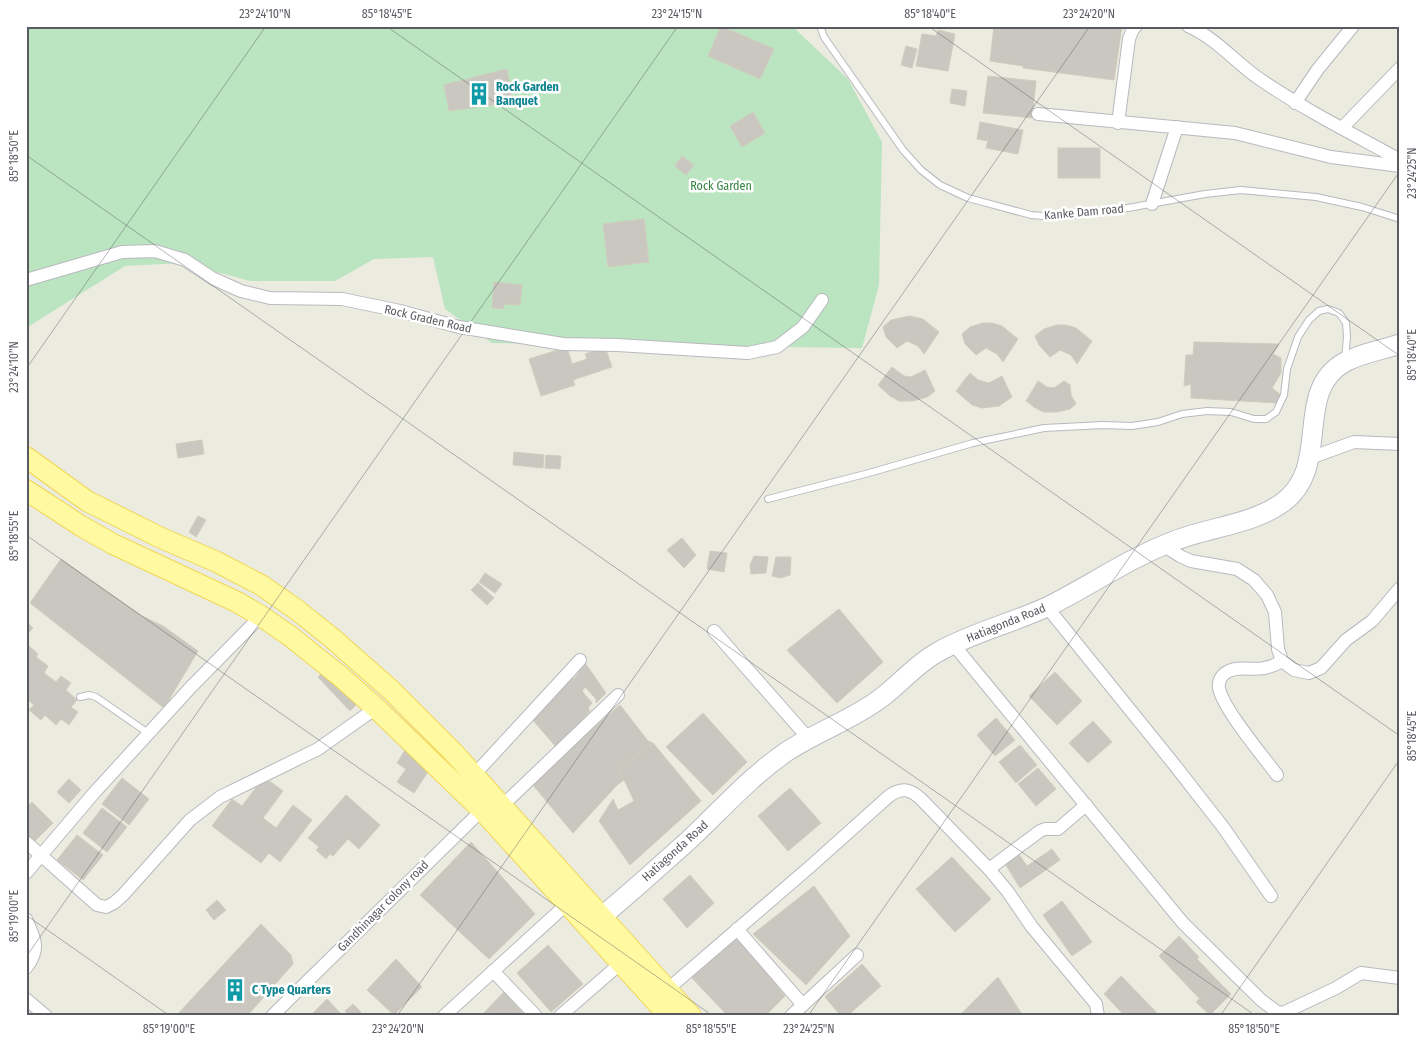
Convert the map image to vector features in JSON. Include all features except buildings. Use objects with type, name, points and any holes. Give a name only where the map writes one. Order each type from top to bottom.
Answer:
[{"type":"main road","points":[[26,457],[87,501],[261,585],[297,610],[332,638],[390,690],[474,775],[493,804],[567,904],[595,922],[620,963],[667,1015]]},
{"type":"main road","points":[[26,490],[81,526],[113,544],[229,598],[261,616],[303,646],[493,804],[595,922],[668,989],[691,1016]]},
{"type":"street","points":[[1118,123],[1129,39],[1136,26]]},
{"type":"street","points":[[1188,26],[1214,42],[1256,77],[1295,103],[1400,160]]},
{"type":"street","points":[[1295,103],[1353,26]]},
{"type":"street","points":[[1342,128],[1400,68]]},
{"type":"street","points":[[1038,114],[1235,133],[1330,157],[1400,166]]},
{"type":"street","points":[[1152,204],[1177,127]]},
{"type":"street","name":"Rock Graden Road","points":[[26,280],[122,252],[155,251],[185,260],[212,278],[241,291],[270,298],[342,299],[400,311],[459,327],[563,344],[617,345],[748,353],[777,347],[803,327],[822,300]]},
{"type":"street","name":"Hatiagonda Road","points":[[595,922],[689,840],[757,775],[786,752],[880,698],[935,653],[1047,607],[1144,553],[1163,545],[1271,511],[1285,501],[1296,489],[1305,474],[1310,458],[1314,411],[1324,383],[1333,371],[1344,362],[1400,344]]},
{"type":"street","points":[[1310,458],[1354,442],[1400,444]]},
{"type":"street","points":[[1163,545],[1191,561],[1237,569],[1254,580],[1267,595],[1276,612],[1278,649],[1282,661],[1294,670],[1309,673],[1321,668],[1346,640],[1372,621],[1400,588]]},
{"type":"street","points":[[1047,607],[1173,762],[1223,827],[1271,896]]},
{"type":"street","points":[[26,873],[148,733],[261,616]]},
{"type":"street","points":[[714,630],[809,739]]},
{"type":"street","points":[[953,644],[1182,922],[1261,1000],[1277,1012],[1286,1013],[1361,973],[1400,978]]},
{"type":"street","points":[[474,775],[580,660]]},
{"type":"street","points":[[1277,775],[1225,703],[1219,689],[1219,681],[1225,672],[1236,668],[1265,668],[1282,661]]},
{"type":"street","name":"Gandhinagar colony road","points":[[272,1016],[493,804],[618,694]]},
{"type":"street","points":[[26,842],[42,854],[97,905],[106,907],[123,895],[190,820],[220,797],[318,749],[376,708]]},
{"type":"street","points":[[668,989],[896,790],[905,789],[913,792],[989,869],[1008,892],[1032,927],[1096,1004],[1098,1016]]},
{"type":"street","points":[[989,869],[1040,831],[1058,829],[1086,805]]},
{"type":"street","points":[[450,1014],[493,971],[567,904]]},
{"type":"street","points":[[26,919],[36,941],[36,951],[26,968]]},
{"type":"street","points":[[737,929],[803,1005]]},
{"type":"street","points":[[791,1016],[858,955]]},
{"type":"street","points":[[560,1016],[620,963]]},
{"type":"street","points":[[493,971],[536,1016]]},
{"type":"street","points":[[26,999],[46,1016]]},
{"type":"lane","name":"Kanke Dam road","points":[[820,26],[824,37],[903,150],[921,170],[940,185],[968,198],[1031,215],[1056,216],[1083,214],[1241,190],[1316,197],[1362,207],[1400,219]]},
{"type":"lane","points":[[768,498],[869,473],[973,443],[1044,428],[1103,425],[1132,426],[1158,422],[1182,414],[1207,411],[1231,412],[1254,419],[1266,419],[1276,412],[1284,395],[1287,369],[1298,336],[1309,320],[1319,311],[1328,309],[1339,312],[1346,323],[1347,337],[1344,362]]},
{"type":"lane","points":[[80,697],[96,697],[148,733]]},
{"type":"green space","name":"Rock Garden","points":[[26,26],[792,26],[848,79],[882,142],[879,285],[862,348],[492,343],[445,309],[433,257],[374,259],[335,281],[250,281],[183,263],[125,266],[26,328]]},
{"type":"place","name":"Rock Garden Banquet","points":[[479,94]]},
{"type":"place","name":"C Type Quarters","points":[[235,990]]}]
